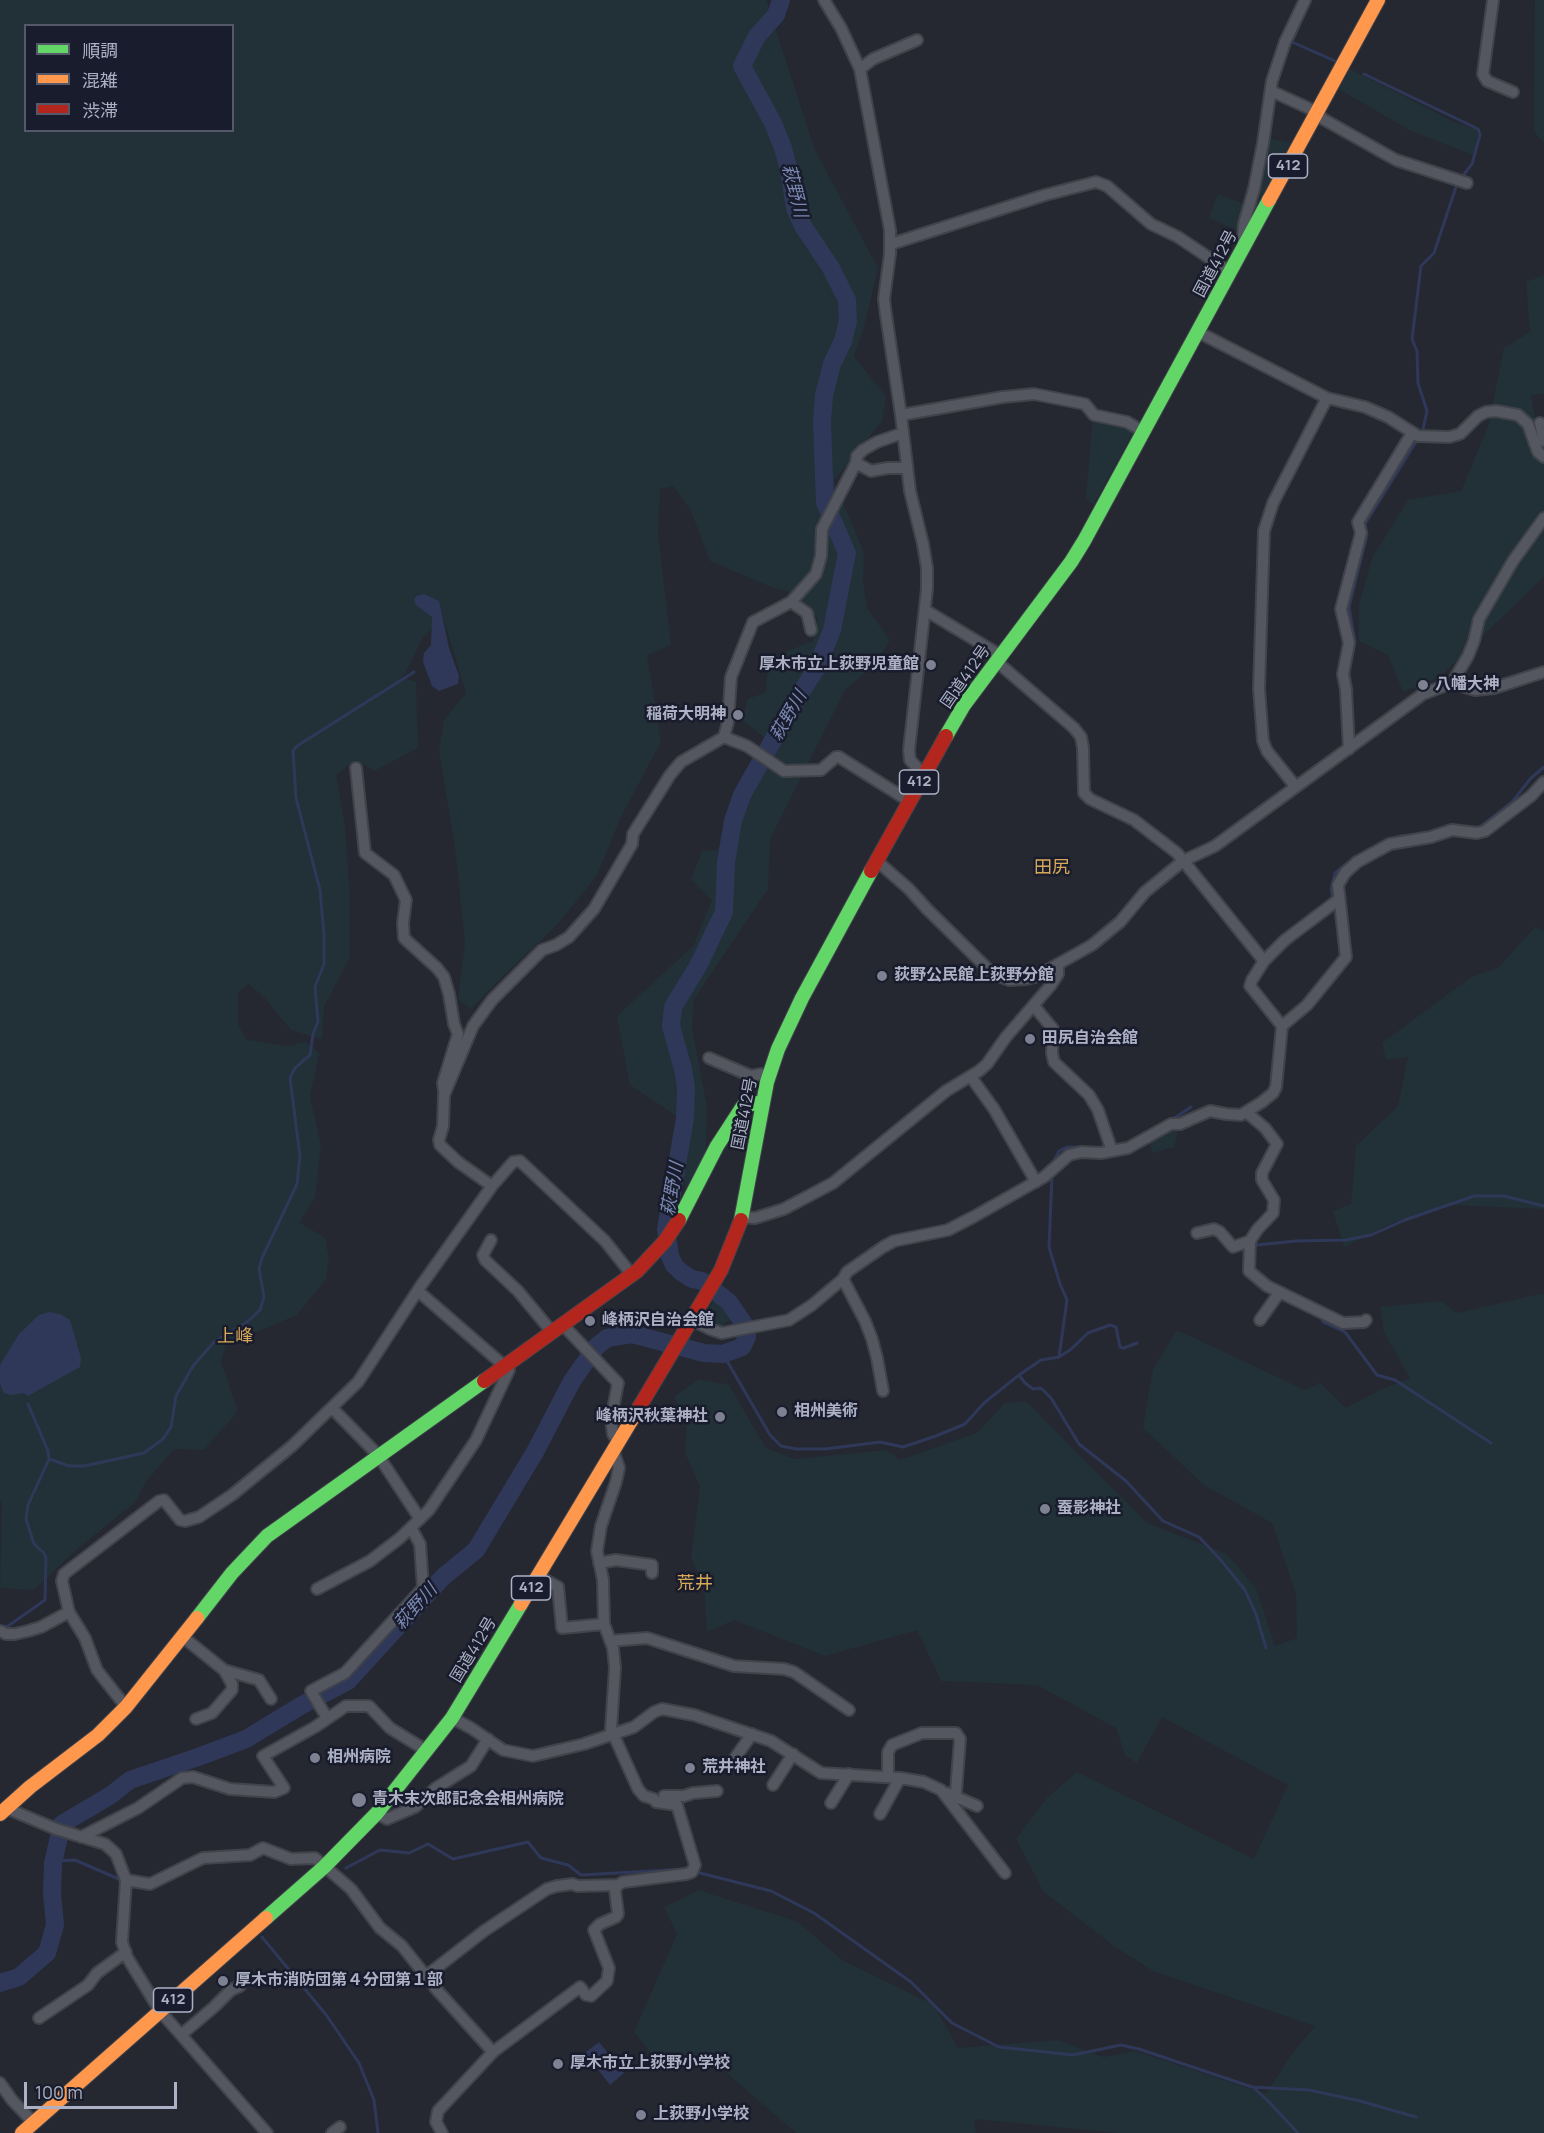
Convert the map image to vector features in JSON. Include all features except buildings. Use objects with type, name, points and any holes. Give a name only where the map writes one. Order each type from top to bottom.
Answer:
[{"type":"main road","name":"国道412号","points":[[22,2133],[324,1867],[377,1813],[452,1718],[721,1270],[742,1217],[768,1076],[802,998],[923,774],[964,705],[1071,562],[1378,0]]},
{"type":"main road","points":[[3,1811],[30,1787],[98,1736],[126,1707],[232,1573],[267,1536],[632,1275],[665,1241],[676,1225],[717,1146],[743,1106],[762,1102]]},
{"type":"street","points":[[824,0],[841,28],[860,69],[891,244],[884,299],[907,468],[927,568],[925,610],[909,750],[910,760],[923,774]]},
{"type":"street","points":[[1243,249],[1244,224],[1259,166],[1272,81],[1285,42],[1305,0]]},
{"type":"street","points":[[1493,0],[1483,74],[1487,81],[1513,92]]},
{"type":"street","points":[[860,69],[873,59],[917,40]]},
{"type":"street","points":[[1271,91],[1317,112],[1323,119],[1396,160],[1463,182]]},
{"type":"street","points":[[891,244],[1045,195],[1096,182],[1107,186],[1151,224],[1178,237],[1230,272]]},
{"type":"street","points":[[1198,332],[1327,398],[1365,407],[1388,417],[1418,436],[1453,436],[1462,432],[1478,416],[1486,412],[1496,411],[1522,418],[1530,428],[1538,452],[1544,456]]},
{"type":"street","points":[[901,415],[1003,397],[1034,394],[1085,404],[1094,415],[1127,422],[1144,432]]},
{"type":"street","points":[[1296,787],[1267,751],[1263,741],[1259,689],[1264,531],[1273,503],[1327,398]]},
{"type":"street","points":[[1540,423],[1544,441]]},
{"type":"street","points":[[444,1095],[473,1026],[481,1014],[542,950],[569,937],[594,909],[632,844],[633,834],[670,775],[681,762],[724,737],[728,722],[730,677],[753,622],[791,602],[816,574],[822,530],[856,463],[857,456],[863,450],[903,433]]},
{"type":"street","points":[[1349,749],[1343,674],[1349,644],[1341,609],[1361,533],[1358,522],[1412,433]]},
{"type":"street","points":[[856,463],[871,471],[907,468]]},
{"type":"street","points":[[877,861],[909,889],[978,960],[998,977],[1013,981],[1026,979],[1058,964],[1092,945],[1109,932],[1144,892],[1183,861],[1215,846],[1423,694],[1452,683],[1468,656],[1479,619],[1544,519]]},
{"type":"street","points":[[791,602],[807,613],[811,630]]},
{"type":"street","points":[[925,610],[998,658],[1074,728],[1083,748],[1084,793],[1090,799],[1134,820],[1177,853],[1264,961]]},
{"type":"street","points":[[1452,683],[1481,690],[1521,681],[1544,672]]},
{"type":"street","points":[[724,737],[747,746],[784,771],[821,770],[839,757],[909,801]]},
{"type":"street","points":[[356,768],[365,853],[394,875],[406,900],[404,938],[444,977],[458,1034],[443,1083],[443,1126],[440,1144],[458,1162],[492,1186]]},
{"type":"street","points":[[1280,1022],[1307,1005],[1346,957],[1335,902],[1338,885],[1345,873],[1357,862],[1390,844],[1403,840],[1431,837],[1452,830],[1477,833],[1485,831],[1531,796],[1544,782]]},
{"type":"street","points":[[689,1325],[722,1333],[789,1320],[812,1305],[843,1279],[847,1272],[894,1241],[948,1230],[1036,1182],[1069,1155],[1111,1147],[1128,1148],[1171,1124],[1180,1124],[1210,1111],[1241,1115],[1262,1102],[1273,1093],[1276,1087],[1280,1022],[1250,986],[1252,980],[1264,961],[1305,923],[1335,902]]},
{"type":"street","points":[[742,1217],[755,1218],[784,1209],[833,1182],[937,1098],[971,1077],[987,1064],[1006,1037],[1034,1006],[1058,974],[1058,964]]},
{"type":"street","points":[[1034,1006],[1053,1029],[1054,1062],[1089,1095],[1098,1110],[1111,1147]]},
{"type":"street","points":[[709,1058],[720,1066],[750,1076],[761,1074],[768,1076]]},
{"type":"street","points":[[971,1077],[994,1109],[1036,1182]]},
{"type":"street","points":[[1246,1112],[1265,1128],[1277,1144],[1262,1180],[1274,1200],[1273,1213],[1250,1241],[1249,1270],[1279,1293],[1343,1323],[1364,1323]]},
{"type":"street","points":[[126,1707],[97,1670],[92,1641],[69,1612],[63,1581],[64,1574],[159,1501],[164,1500],[180,1520],[200,1517],[273,1462],[332,1408],[358,1382],[418,1291],[492,1186],[513,1161],[520,1161],[605,1241],[632,1275]]},
{"type":"street","points":[[1197,1233],[1214,1229],[1220,1232],[1233,1247],[1250,1241]]},
{"type":"street","points":[[426,1976],[484,1931],[547,1889],[573,1884],[577,1886],[618,1885],[623,1882],[686,1874],[695,1865],[677,1804],[656,1802],[644,1796],[638,1788],[612,1729],[615,1668],[613,1648],[604,1624],[603,1580],[597,1551],[601,1527],[619,1468],[611,1419],[618,1383],[583,1346],[557,1328],[485,1260],[483,1255],[491,1240]]},
{"type":"street","points":[[843,1279],[865,1321],[872,1340],[878,1358],[883,1391]]},
{"type":"street","points":[[317,1589],[370,1561],[411,1528],[429,1510],[476,1440],[509,1370],[418,1291]]},
{"type":"street","points":[[1260,1320],[1279,1293]]},
{"type":"street","points":[[332,1408],[378,1455],[420,1519]]},
{"type":"street","points":[[327,1717],[311,1690],[345,1673],[423,1588],[420,1544],[411,1528]]},
{"type":"street","points":[[599,1563],[616,1560],[653,1565]]},
{"type":"street","points":[[538,1576],[558,1587],[562,1629],[604,1624]]},
{"type":"street","points":[[0,1631],[15,1634],[41,1626],[69,1612]]},
{"type":"street","points":[[183,1636],[224,1670],[232,1684],[232,1690],[212,1713],[196,1719]]},
{"type":"street","points":[[610,1641],[647,1638],[734,1666],[794,1672],[849,1710]]},
{"type":"street","points":[[224,1670],[259,1680],[271,1700]]},
{"type":"street","points":[[78,1836],[138,1808],[182,1778],[193,1777],[230,1789],[274,1791],[284,1788],[263,1756],[346,1706],[369,1706],[390,1728],[427,1751]]},
{"type":"street","points":[[452,1718],[503,1750],[533,1756],[585,1744],[634,1727],[662,1709],[694,1715],[771,1741],[821,1773],[900,1778],[924,1782],[976,1806]]},
{"type":"street","points":[[888,1777],[888,1752],[892,1745],[921,1733],[956,1733],[960,1739],[956,1792],[953,1796]]},
{"type":"street","points":[[733,1761],[752,1734]]},
{"type":"street","points":[[377,1813],[387,1820],[415,1807],[436,1788],[471,1766],[488,1739]]},
{"type":"street","points":[[773,1785],[793,1754]]},
{"type":"street","points":[[831,1803],[849,1774]]},
{"type":"street","points":[[880,1814],[900,1778]]},
{"type":"street","points":[[941,1790],[1005,1873]]},
{"type":"street","points":[[653,1799],[717,1791]]},
{"type":"street","points":[[3,1811],[105,1844],[116,1854],[126,1880],[122,1942],[126,1952],[160,2011],[267,2133]]},
{"type":"street","points":[[126,1880],[150,1884],[203,1858],[250,1855],[263,1848],[291,1859],[315,1858],[351,1888],[380,1928],[402,1946],[493,2052]]},
{"type":"street","points":[[442,2133],[436,2121],[438,2111],[493,2052],[580,1987],[586,1995],[591,1996],[607,1981],[609,1968],[594,1930],[618,1914],[615,1890],[618,1885]]},
{"type":"street","points":[[39,2018],[88,1985],[97,1973],[126,1952]]},
{"type":"street","points":[[181,2035],[231,1989],[240,1986]]},
{"type":"street","points":[[0,2082],[12,2100],[34,2122]]},
{"type":"shaded area","points":[[0,0],[766,0],[815,150],[878,268],[864,327],[854,356],[886,396],[882,421],[834,481],[864,553],[863,582],[867,608],[890,640],[873,666],[845,690],[770,839],[768,889],[694,999],[692,1028],[707,1107],[705,1160],[686,1191],[683,1171],[687,1150],[678,1117],[630,1085],[617,1016],[694,945],[712,900],[691,880],[702,851],[716,850],[744,814],[765,738],[742,720],[748,699],[766,692],[768,659],[813,641],[818,618],[787,591],[771,587],[710,561],[691,511],[673,486],[660,489],[658,533],[671,645],[647,655],[661,742],[621,817],[597,875],[559,923],[471,1009],[458,999],[465,942],[455,848],[439,750],[444,720],[466,693],[443,617],[423,637],[405,674],[401,677],[416,682],[418,748],[374,771],[356,760],[336,775],[345,826],[350,957],[324,1007],[322,1039],[291,1030],[262,995],[248,984],[238,993],[238,1025],[247,1040],[287,1046],[306,1042],[319,1053],[310,1097],[321,1145],[315,1198],[299,1222],[325,1238],[329,1258],[326,1279],[297,1315],[226,1345],[221,1362],[238,1411],[204,1450],[174,1449],[146,1482],[135,1502],[75,1551],[34,1590],[0,1588],[2,1501],[0,1501]]},
{"type":"shaded area","points":[[1535,0],[1544,0],[1544,143],[1534,132]]},
{"type":"shaded area","points":[[1350,69],[1454,122],[1476,129],[1478,135],[1473,155],[1409,130],[1339,89]]},
{"type":"shaded area","points":[[1268,138],[1292,143],[1262,197],[1255,193]]},
{"type":"shaded area","points":[[1218,194],[1247,205],[1238,231],[1209,218]]},
{"type":"shaded area","points":[[1544,275],[1544,394],[1531,395],[1540,449],[1544,452],[1544,577],[1440,677],[1403,692],[1388,655],[1359,641],[1359,604],[1372,558],[1408,500],[1461,491],[1488,427],[1504,348],[1530,332],[1526,282]]},
{"type":"shaded area","points":[[1093,417],[1126,424],[1134,431],[1093,505],[1086,496]]},
{"type":"shaded area","points":[[1535,927],[1544,931],[1544,1209],[1450,1205],[1392,1223],[1344,1247],[1333,1211],[1351,1204],[1356,1146],[1398,1106],[1408,1057],[1386,1060],[1382,1043],[1471,977],[1498,968]]},
{"type":"shaded area","points":[[1173,1129],[1178,1130],[1174,1147],[1152,1153],[1150,1143],[1158,1136]]},
{"type":"shaded area","points":[[1544,1293],[1544,2133],[1118,2133],[974,2119],[976,2133],[796,2133],[707,2056],[665,2071],[634,2032],[677,1934],[664,1907],[699,1890],[798,1922],[842,1960],[934,2005],[958,2048],[1058,2040],[1103,2057],[1135,2051],[1266,2094],[1291,2055],[1315,2026],[1153,1971],[1114,1946],[1043,1891],[1016,1839],[1047,1798],[1077,1772],[1254,1859],[1288,1785],[1162,1717],[1137,1763],[1125,1755],[1116,1728],[1037,1685],[941,1681],[917,1630],[825,1656],[734,1620],[707,1632],[704,1586],[691,1558],[700,1487],[685,1453],[687,1419],[674,1397],[699,1379],[729,1385],[766,1448],[794,1459],[886,1450],[900,1460],[977,1433],[1005,1403],[1026,1401],[1147,1523],[1227,1554],[1256,1588],[1275,1646],[1297,1638],[1296,1594],[1272,1523],[1204,1485],[1143,1428],[1153,1369],[1177,1330],[1305,1390],[1320,1383],[1346,1408],[1382,1389],[1410,1378],[1384,1332],[1380,1307],[1441,1301],[1457,1313]]},
{"type":"shaded area","points":[[714,1300],[733,1317],[725,1323],[723,1328],[713,1326],[703,1319]]},
{"type":"water","points":[[424,594],[439,601],[449,648],[459,676],[458,684],[439,691],[432,686],[423,662],[424,653],[431,645],[432,617],[416,605],[414,599]]},
{"type":"water","points":[[49,1312],[60,1314],[70,1320],[81,1358],[80,1367],[28,1396],[24,1393],[11,1395],[4,1393],[0,1384],[0,1365],[19,1334],[39,1315]]},
{"type":"water","points":[[599,2042],[624,2073],[610,2085],[585,2053]]},
{"type":"waterway","name":"萩野川","points":[[0,1983],[19,1977],[47,1953],[55,1925],[52,1894],[53,1863],[62,1824],[111,1795],[130,1780],[246,1739],[302,1705],[348,1681],[443,1577],[476,1550],[535,1452],[572,1381],[596,1347],[607,1338],[632,1334],[704,1353],[723,1354],[742,1347],[747,1337],[744,1324],[729,1302],[702,1281],[692,1279],[681,1272],[674,1265],[670,1256],[666,1229],[685,1118],[686,1087],[671,1026],[673,1007],[698,966],[724,912],[726,862],[733,821],[742,795],[817,667],[832,630],[847,553],[825,503],[822,422],[824,395],[832,364],[843,341],[848,321],[847,300],[831,268],[803,226],[795,208],[783,148],[773,123],[742,66],[757,36],[776,15],[781,0]]},
{"type":"waterway","points":[[1311,0],[1292,42],[1335,61]]},
{"type":"waterway","points":[[1364,74],[1478,129],[1480,135],[1472,164],[1461,178]]},
{"type":"waterway","points":[[1423,429],[1427,411],[1418,383],[1417,351],[1412,339],[1421,266],[1434,253],[1457,184]]},
{"type":"waterway","points":[[1352,691],[1349,673],[1355,642],[1349,607],[1367,535],[1365,524],[1416,442]]},
{"type":"waterway","points":[[49,1459],[69,1466],[84,1466],[144,1453],[163,1439],[171,1427],[176,1396],[193,1366],[214,1342],[247,1322],[260,1310],[264,1297],[259,1269],[262,1258],[297,1184],[300,1156],[290,1078],[295,1068],[310,1055],[313,1034],[318,1022],[315,987],[324,964],[320,890],[296,798],[293,751],[297,746],[414,672]]},
{"type":"waterway","points":[[1480,827],[1512,802],[1531,778],[1544,767]]},
{"type":"waterway","points":[[1394,839],[1413,835]]},
{"type":"waterway","points":[[1333,900],[1331,889],[1335,873],[1350,861]]},
{"type":"waterway","points":[[1170,1121],[1191,1107]]},
{"type":"waterway","points":[[1053,1163],[1059,1151],[1067,1147],[1085,1147]]},
{"type":"waterway","points":[[1092,1148],[1106,1147]]},
{"type":"waterway","points":[[723,1354],[770,1435],[781,1446],[796,1449],[825,1449],[880,1442],[903,1447],[965,1424],[984,1403],[1019,1375],[1041,1360],[1059,1357],[1067,1300],[1049,1247],[1052,1176]]},
{"type":"waterway","points":[[1257,1245],[1296,1241],[1346,1240],[1371,1235],[1405,1220],[1474,1196],[1504,1196],[1544,1206]]},
{"type":"waterway","points":[[1321,1317],[1323,1322],[1345,1332],[1377,1375],[1395,1380],[1491,1443]]},
{"type":"waterway","points":[[1059,1357],[1088,1333],[1110,1325],[1116,1327],[1120,1347],[1124,1348],[1137,1343]]},
{"type":"waterway","points":[[1019,1375],[1033,1389],[1041,1388],[1051,1398],[1079,1444],[1126,1481],[1163,1521],[1199,1537],[1219,1558],[1245,1590],[1256,1614],[1266,1648]]},
{"type":"waterway","points":[[0,1627],[8,1626],[45,1600],[46,1558],[34,1544],[26,1519],[28,1505],[49,1459],[48,1451],[28,1404]]},
{"type":"waterway","points":[[346,1868],[380,1850],[409,1853],[428,1844],[453,1859],[528,1842],[541,1858],[568,1865],[581,1875],[687,1869]]},
{"type":"waterway","points":[[53,1861],[75,1860],[121,1880]]},
{"type":"waterway","points":[[696,1872],[771,1891],[814,1913],[911,1982],[952,2023],[999,2047],[1073,2055],[1121,2045],[1252,2087],[1309,2090],[1360,2101],[1416,2117]]},
{"type":"waterway","points":[[262,1937],[327,2016],[359,2063],[374,2100],[378,2133]]},
{"type":"waterway","points":[[1253,2087],[1298,2133]]},
{"type":"traffic: fast","points":[[946,736],[964,705],[1071,562],[1084,541],[1269,200]]},
{"type":"traffic: fast","points":[[741,1220],[767,1082],[778,1049],[802,998],[871,871]]},
{"type":"traffic: fast","points":[[679,1220],[717,1146],[743,1106],[762,1102]]},
{"type":"traffic: fast","points":[[197,1618],[232,1573],[267,1536],[484,1381]]},
{"type":"traffic: fast","points":[[266,1918],[324,1867],[377,1813],[452,1718],[521,1604]]},
{"type":"traffic: slow","points":[[1269,200],[1378,0]]},
{"type":"traffic: slow","points":[[521,1604],[634,1416]]},
{"type":"traffic: slow","points":[[0,1814],[30,1787],[98,1735],[126,1707],[197,1618]]},
{"type":"traffic: slow","points":[[22,2133],[266,1918]]},
{"type":"traffic: jam","points":[[871,871],[946,736]]},
{"type":"traffic: jam","points":[[484,1381],[637,1271],[665,1241],[679,1220]]},
{"type":"traffic: jam","points":[[634,1416],[721,1270],[741,1220]]},
{"type":"place","name":"厚木市立上荻野児童館","points":[[931,665]]},
{"type":"place","name":"八幡大神","points":[[1423,685]]},
{"type":"place","name":"稲荷大明神","points":[[738,715]]},
{"type":"place","name":"荻野公民館上荻野分館","points":[[882,976]]},
{"type":"place","name":"田尻自治会館","points":[[1030,1039]]},
{"type":"place","name":"峰柄沢自治会館","points":[[590,1321]]},
{"type":"place","name":"相州美術","points":[[782,1412]]},
{"type":"place","name":"峰柄沢秋葉神社","points":[[720,1417]]},
{"type":"place","name":"蚕影神社","points":[[1045,1509]]},
{"type":"place","name":"相州病院","points":[[315,1758]]},
{"type":"place","name":"荒井神社","points":[[690,1768]]},
{"type":"place","name":"青木末次郎記念会相州病院","points":[[359,1800]]},
{"type":"place","name":"厚木市消防団第４分団第１部","points":[[223,1981]]},
{"type":"place","name":"厚木市立上荻野小学校","points":[[558,2064]]},
{"type":"place","name":"上荻野小学校","points":[[641,2115]]},
{"type":"district","name":"田尻","points":[[1052,868]]},
{"type":"district","name":"上峰","points":[[235,1337]]},
{"type":"district","name":"荒井","points":[[695,1584]]}]
